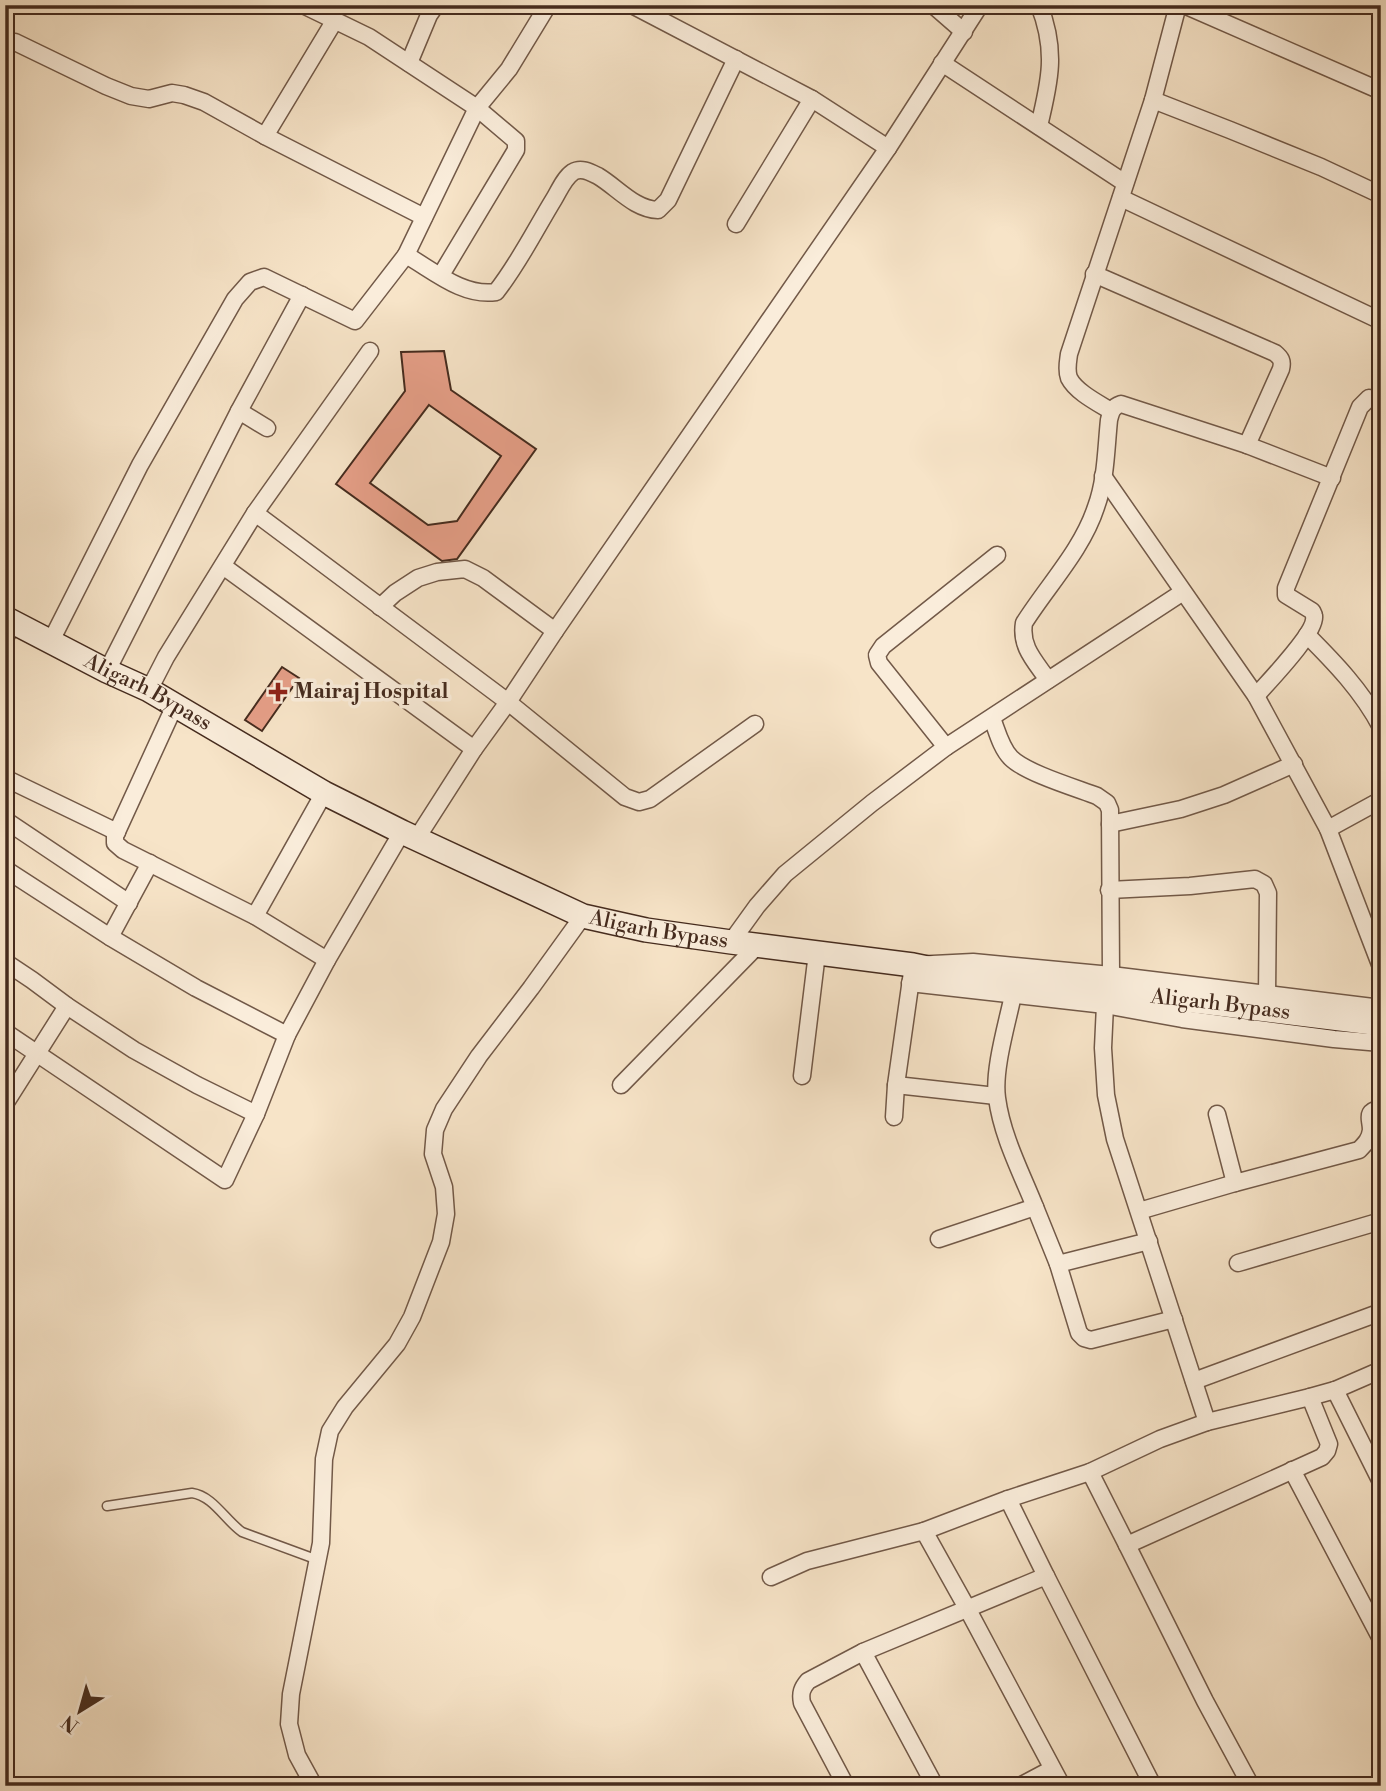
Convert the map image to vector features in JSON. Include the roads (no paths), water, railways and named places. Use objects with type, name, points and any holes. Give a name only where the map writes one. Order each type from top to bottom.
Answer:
[{"type":"main road","name":"Aligarh Bypass","points":[[8,626],[51,641],[149,690],[324,793],[583,916],[646,930],[817,953],[911,974],[1202,1002],[1381,1024]]},
{"type":"street","points":[[303,5],[369,37],[477,108],[516,141],[516,150],[440,275]]},
{"type":"street","points":[[409,63],[429,15],[436,5]]},
{"type":"street","points":[[51,641],[140,465],[235,299],[250,282],[264,277],[355,321],[406,255],[477,108],[509,69],[548,5]]},
{"type":"street","points":[[632,5],[812,99],[888,148]]},
{"type":"street","points":[[933,5],[964,32]]},
{"type":"street","points":[[5,1032],[226,1180],[287,1035],[327,960],[409,835],[508,702],[888,148],[981,5]]},
{"type":"street","points":[[1039,127],[1049,88],[1052,56],[1040,5]]},
{"type":"street","points":[[1111,411],[1079,389],[1070,379],[1067,367],[1069,354],[1153,100],[1178,5]]},
{"type":"street","points":[[1184,5],[1381,91]]},
{"type":"street","points":[[265,136],[335,20]]},
{"type":"street","points":[[15,42],[131,96],[149,99],[172,93],[204,102],[424,217]]},
{"type":"street","points":[[406,255],[466,290],[484,294],[496,292],[509,276],[565,182],[573,172],[584,170],[600,177],[623,196],[649,210],[658,210],[668,200],[736,59]]},
{"type":"street","points":[[942,63],[1039,127],[1123,190],[1381,321]]},
{"type":"street","points":[[736,224],[812,99]]},
{"type":"street","points":[[1153,100],[1381,195]]},
{"type":"street","points":[[1094,274],[1275,353],[1281,358],[1281,369],[1247,445]]},
{"type":"street","points":[[107,671],[239,411],[302,295]]},
{"type":"street","points":[[149,690],[166,657],[255,513],[370,351]]},
{"type":"street","points":[[1256,696],[1289,659],[1307,635],[1314,620],[1312,611],[1289,598],[1285,591],[1360,407],[1369,398],[1381,401]]},
{"type":"street","points":[[1048,680],[1028,652],[1024,642],[1024,623],[1078,545],[1096,507],[1104,476],[1111,411],[1115,406],[1121,404],[1247,445],[1332,478]]},
{"type":"street","points":[[239,411],[267,428]]},
{"type":"street","points":[[1104,476],[1256,696],[1328,829],[1381,967]]},
{"type":"street","points":[[255,513],[508,702],[625,797],[639,802],[650,799],[755,723]]},
{"type":"street","points":[[946,747],[878,663],[877,655],[883,646],[997,555]]},
{"type":"street","points":[[223,566],[474,749]]},
{"type":"street","points":[[380,607],[418,578],[437,572],[465,569],[483,578],[555,631]]},
{"type":"street","points":[[731,942],[785,873],[872,803],[946,747],[1183,592]]},
{"type":"street","points":[[1307,635],[1356,687],[1381,727]]},
{"type":"street","points":[[175,705],[117,832],[115,843],[122,850],[254,916],[327,960]]},
{"type":"street","points":[[992,718],[1002,745],[1011,758],[1024,768],[1097,796],[1107,803],[1110,810],[1111,975]]},
{"type":"street","points":[[1110,824],[1181,809],[1260,780],[1294,764]]},
{"type":"street","points":[[5,778],[117,832]]},
{"type":"street","points":[[254,916],[324,793]]},
{"type":"street","points":[[1328,829],[1381,800]]},
{"type":"street","points":[[5,820],[129,903]]},
{"type":"street","points":[[110,937],[150,863]]},
{"type":"street","points":[[5,869],[110,937],[196,988],[287,1035]]},
{"type":"street","points":[[1110,890],[1255,880],[1264,884],[1268,892],[1267,995]]},
{"type":"street","points":[[314,1786],[297,1755],[289,1724],[291,1694],[321,1543],[324,1459],[330,1431],[345,1407],[397,1344],[412,1317],[441,1242],[446,1214],[444,1187],[433,1154],[435,1130],[444,1109],[479,1056],[583,916]]},
{"type":"street","points":[[621,1085],[757,946]]},
{"type":"street","points":[[802,1076],[817,953]]},
{"type":"street","points":[[5,962],[145,1056],[256,1114]]},
{"type":"street","points":[[911,974],[973,962],[1111,975],[1381,1009]]},
{"type":"street","points":[[911,974],[1013,995],[1105,1005],[1182,1019],[1334,1039],[1381,1043]]},
{"type":"street","points":[[894,1117],[911,974]]},
{"type":"street","points":[[1013,995],[998,1067],[996,1096],[1010,1146],[1058,1264],[1079,1333],[1091,1340],[1174,1319]]},
{"type":"street","points":[[1105,1005],[1103,1048],[1106,1095],[1115,1139],[1207,1422]]},
{"type":"street","points":[[5,1104],[67,1006]]},
{"type":"street","points":[[896,1085],[996,1096]]},
{"type":"street","points":[[1139,1211],[1359,1150],[1367,1143],[1371,1131],[1370,1113],[1381,1108]]},
{"type":"street","points":[[1217,1114],[1235,1183]]},
{"type":"street","points":[[939,1239],[1035,1207]]},
{"type":"street","points":[[1238,1263],[1381,1221]]},
{"type":"street","points":[[1058,1264],[1149,1241]]},
{"type":"street","points":[[1194,1381],[1381,1312]]},
{"type":"street","points":[[771,1577],[807,1561],[924,1531],[1090,1472],[1207,1422],[1335,1390],[1381,1370]]},
{"type":"street","points":[[1335,1390],[1381,1482]]},
{"type":"street","points":[[1127,1545],[1322,1457],[1329,1444],[1310,1397]]},
{"type":"street","points":[[1292,1470],[1381,1639]]},
{"type":"street","points":[[1090,1472],[1205,1701],[1251,1786]]},
{"type":"street","points":[[1008,1499],[1153,1786]]},
{"type":"street","points":[[924,1531],[1062,1786]]},
{"type":"street","points":[[846,1786],[802,1703],[800,1695],[808,1681],[863,1653],[1046,1576]]},
{"type":"street","points":[[863,1653],[935,1786]]},
{"type":"street","points":[[1020,1786],[1052,1769]]},
{"type":"lane","points":[[107,1506],[200,1494],[242,1532],[318,1560]]},
{"type":"place","name":"Mairaj Hospital","points":[[278,692]]}]
